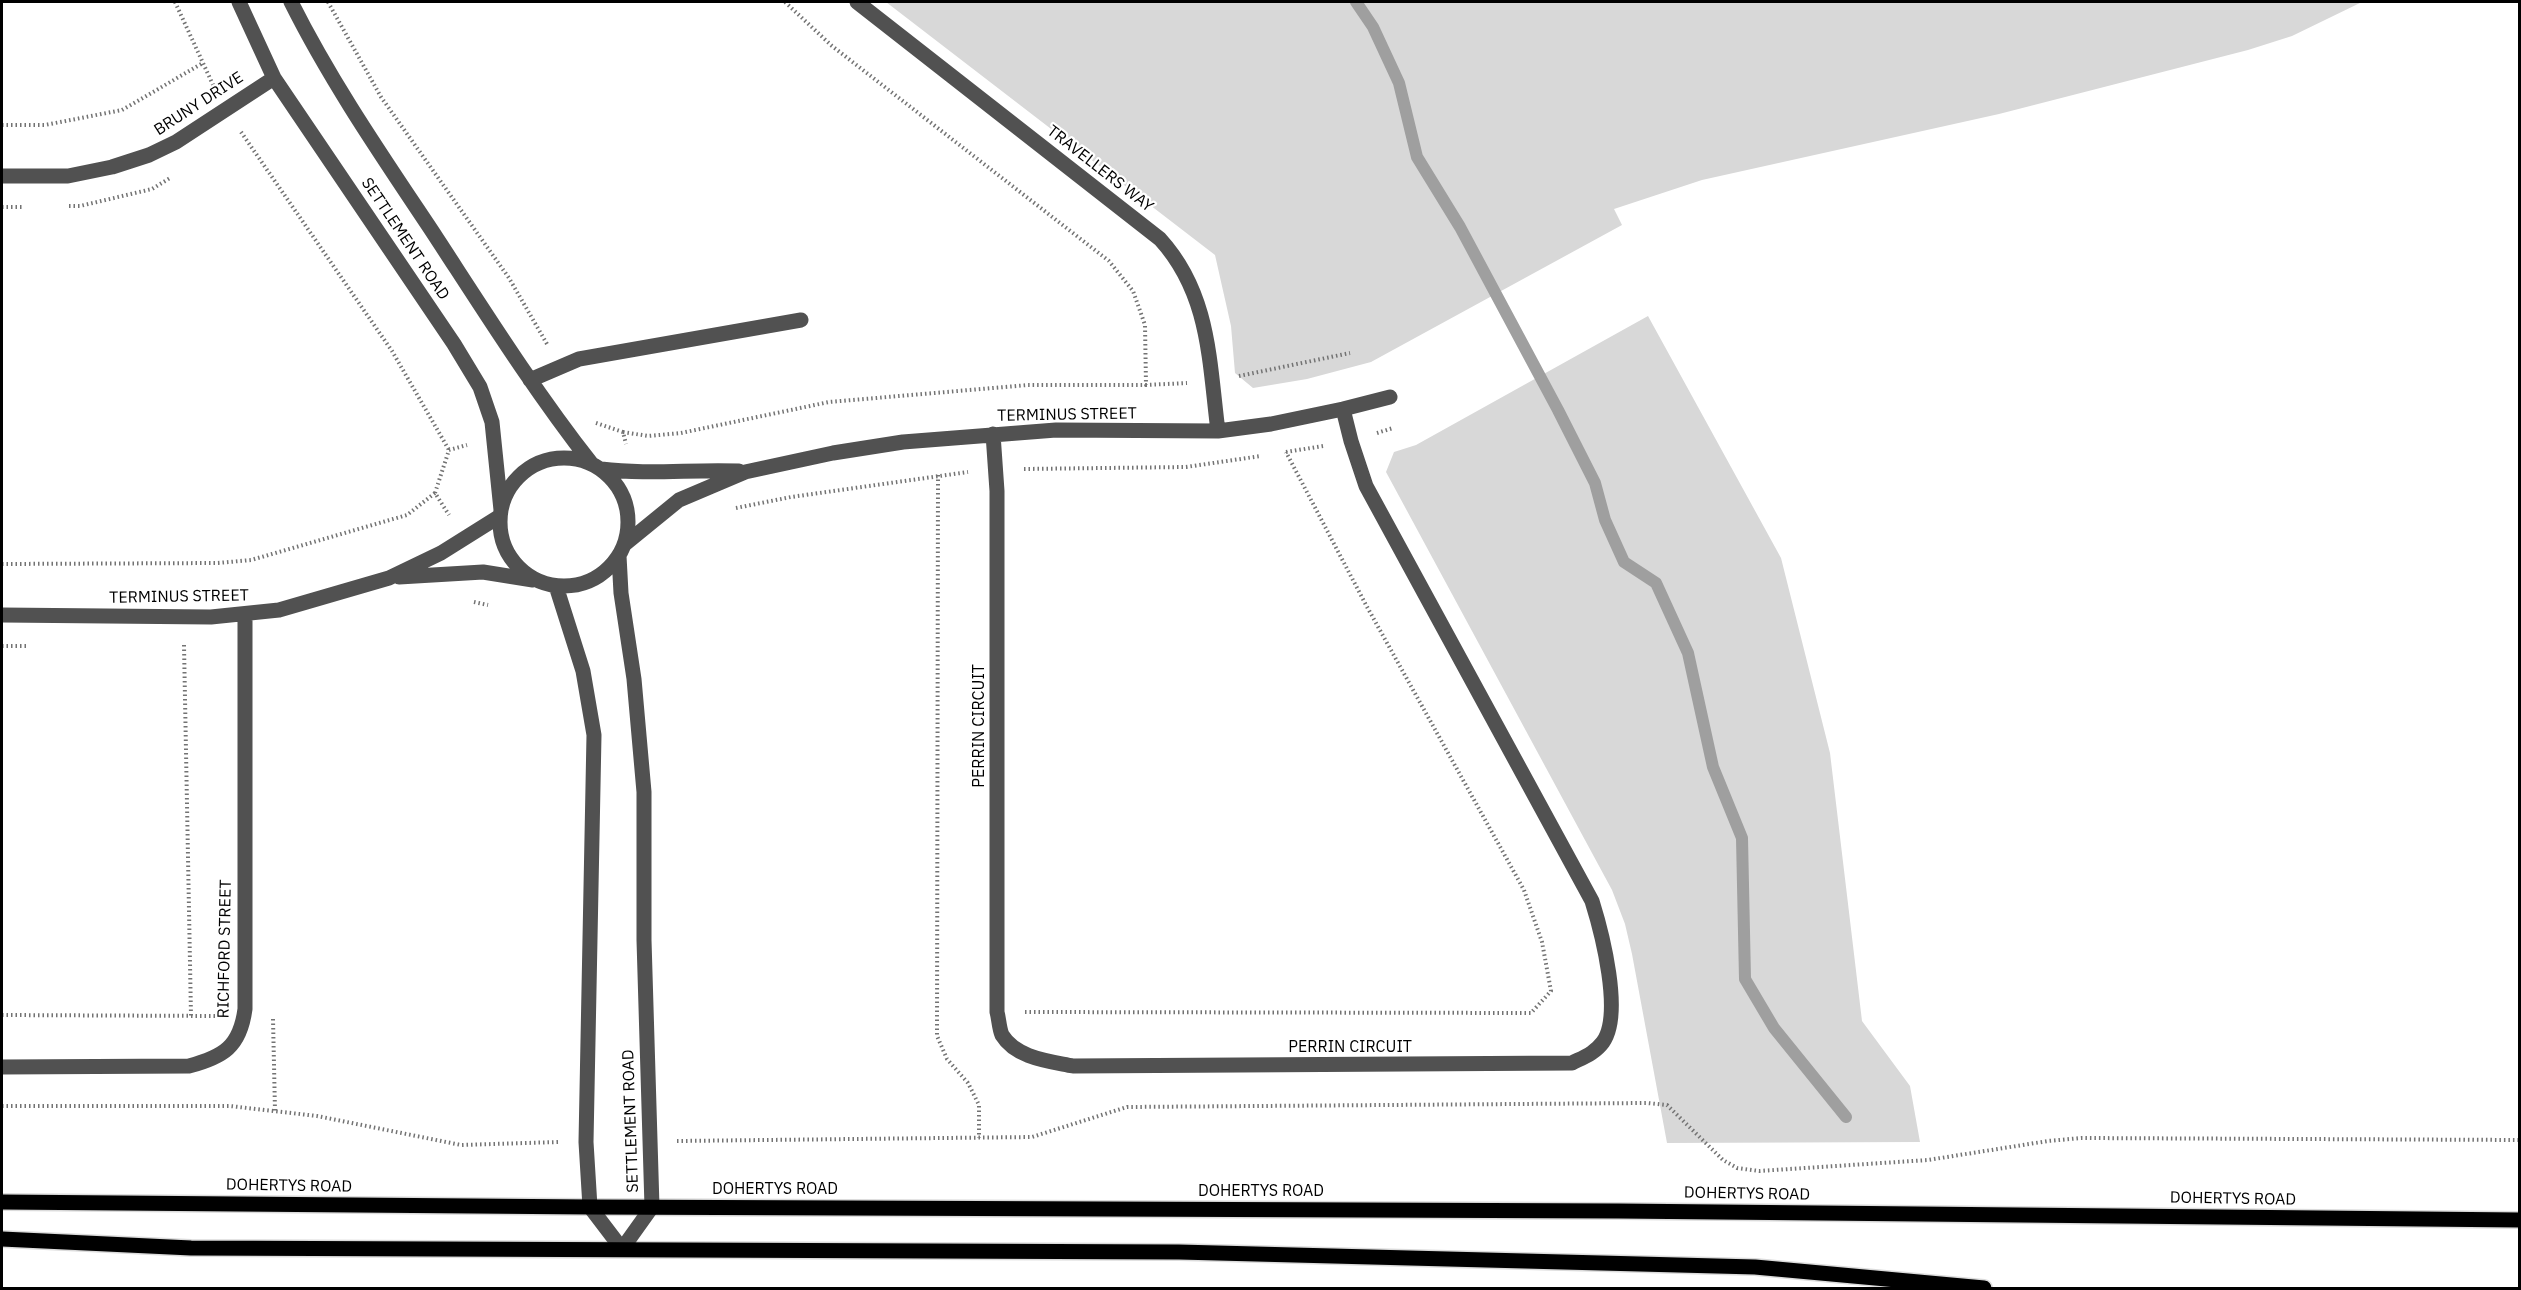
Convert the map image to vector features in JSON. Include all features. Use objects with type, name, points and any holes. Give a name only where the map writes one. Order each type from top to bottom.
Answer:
[{"type":"main road","name":"DOHERTYS ROAD","points":[[2,1202],[590,1207],[1619,1210],[2520,1220]]},
{"type":"main road","points":[[2,1239],[191,1248],[1179,1252],[1755,1267],[1923,1286],[1984,1288]]},
{"type":"street","name":"SETTLEMENT ROAD","points":[[239,2],[274,78],[454,344],[480,387],[492,422],[500,513]]},
{"type":"street","name":"SETTLEMENT ROAD","points":[[291,2],[316,52],[351,108],[530,380],[596,466]]},
{"type":"street","name":"TRAVELLERS WAY","points":[[857,2],[1160,239],[1177,258],[1193,286],[1203,317],[1218,431]]},
{"type":"street","name":"BRUNY DRIVE","points":[[2,176],[69,176],[112,167],[149,155],[176,142],[274,78]]},
{"type":"street","points":[[530,380],[579,360],[801,320]]},
{"type":"street","name":"TERMINUS STREET","points":[[622,550],[679,500],[745,471],[833,453],[903,442],[1056,430],[1218,431],[1270,424],[1390,397]]},
{"type":"street","name":"PERRIN CIRCUIT","points":[[993,434],[997,491],[997,1012],[1001,1033],[1012,1046],[1028,1055],[1073,1066],[1572,1063],[1592,1053],[1604,1041],[1612,1020],[1609,974],[1601,927],[1592,901],[1366,486],[1343,409]]},
{"type":"street","points":[[553,458],[572,458],[596,466],[616,483],[626,503],[629,524],[622,550],[607,570],[592,580],[574,586],[556,586],[536,580],[520,569],[507,553],[501,535],[500,513],[507,491],[519,476],[535,465],[553,458]]},
{"type":"street","name":"TERMINUS STREET","points":[[596,466],[633,473],[745,471]]},
{"type":"street","name":"TERMINUS STREET","points":[[2,615],[245,615],[279,610],[389,578],[441,553],[500,513]]},
{"type":"street","name":"SETTLEMENT ROAD","points":[[622,550],[621,593],[634,679],[644,792],[644,940],[652,1207],[622,1249]]},
{"type":"street","name":"TERMINUS STREET","points":[[389,578],[483,572],[536,580]]},
{"type":"street","points":[[556,586],[583,671],[594,735],[586,1142],[590,1207],[622,1249]]},
{"type":"street","name":"RICHFORD STREET","points":[[2,1067],[189,1066],[214,1060],[230,1047],[241,1029],[244,1016],[245,615]]},
{"type":"path","points":[[175,2],[225,109],[393,351],[449,450]]},
{"type":"path","points":[[328,2],[381,97],[509,278],[559,367]]},
{"type":"path","points":[[785,2],[832,46],[1109,261],[1133,291],[1145,325],[1146,385]]},
{"type":"path","points":[[2,125],[45,124],[122,110],[203,63]]},
{"type":"path","points":[[623,432],[648,436],[681,433],[829,402],[1028,385],[1146,385],[1212,381],[1350,353]]},
{"type":"path","points":[[1277,453],[1351,441],[1394,427]]},
{"type":"path","points":[[1023,1012],[1531,1013],[1551,991],[1542,942],[1524,890],[1366,605],[1286,452]]},
{"type":"path","points":[[733,509],[791,497],[938,475],[995,470],[1186,467],[1268,455]]},
{"type":"path","points":[[938,475],[937,1036],[947,1059],[968,1083],[979,1105],[979,1138]]},
{"type":"path","points":[[2,564],[218,563],[251,560],[407,515],[435,494],[464,537]]},
{"type":"path","points":[[471,601],[488,605]]},
{"type":"path","points":[[184,644],[191,1016]]},
{"type":"path","points":[[2,1016],[273,1017],[275,1111]]},
{"type":"path","points":[[650,1142],[1032,1137],[1127,1107],[1647,1103],[1668,1106],[1723,1160],[1737,1168],[1759,1172],[1928,1160],[2081,1138],[2520,1140]]},
{"type":"path","points":[[2,1106],[230,1106],[317,1116],[461,1145],[586,1142]]},
{"type":"shaded area","points":[[886,2],[2362,2],[2292,36],[2248,50],[1999,114],[1702,180],[1614,209],[1622,225],[1371,362],[1307,379],[1253,388],[1235,373],[1231,326],[1215,255]]},
{"type":"shaded area","points":[[1648,316],[1781,558],[1830,753],[1862,1021],[1910,1086],[1920,1142],[1667,1143],[1632,954],[1625,924],[1612,890],[1386,472],[1394,452],[1416,445]]},
{"type":"waterway","points":[[1356,2],[1373,27],[1399,83],[1417,157],[1460,227],[1558,410],[1595,483],[1605,520],[1624,562],[1656,583],[1688,653],[1713,767],[1742,838],[1745,979],[1774,1028],[1846,1117]]}]
